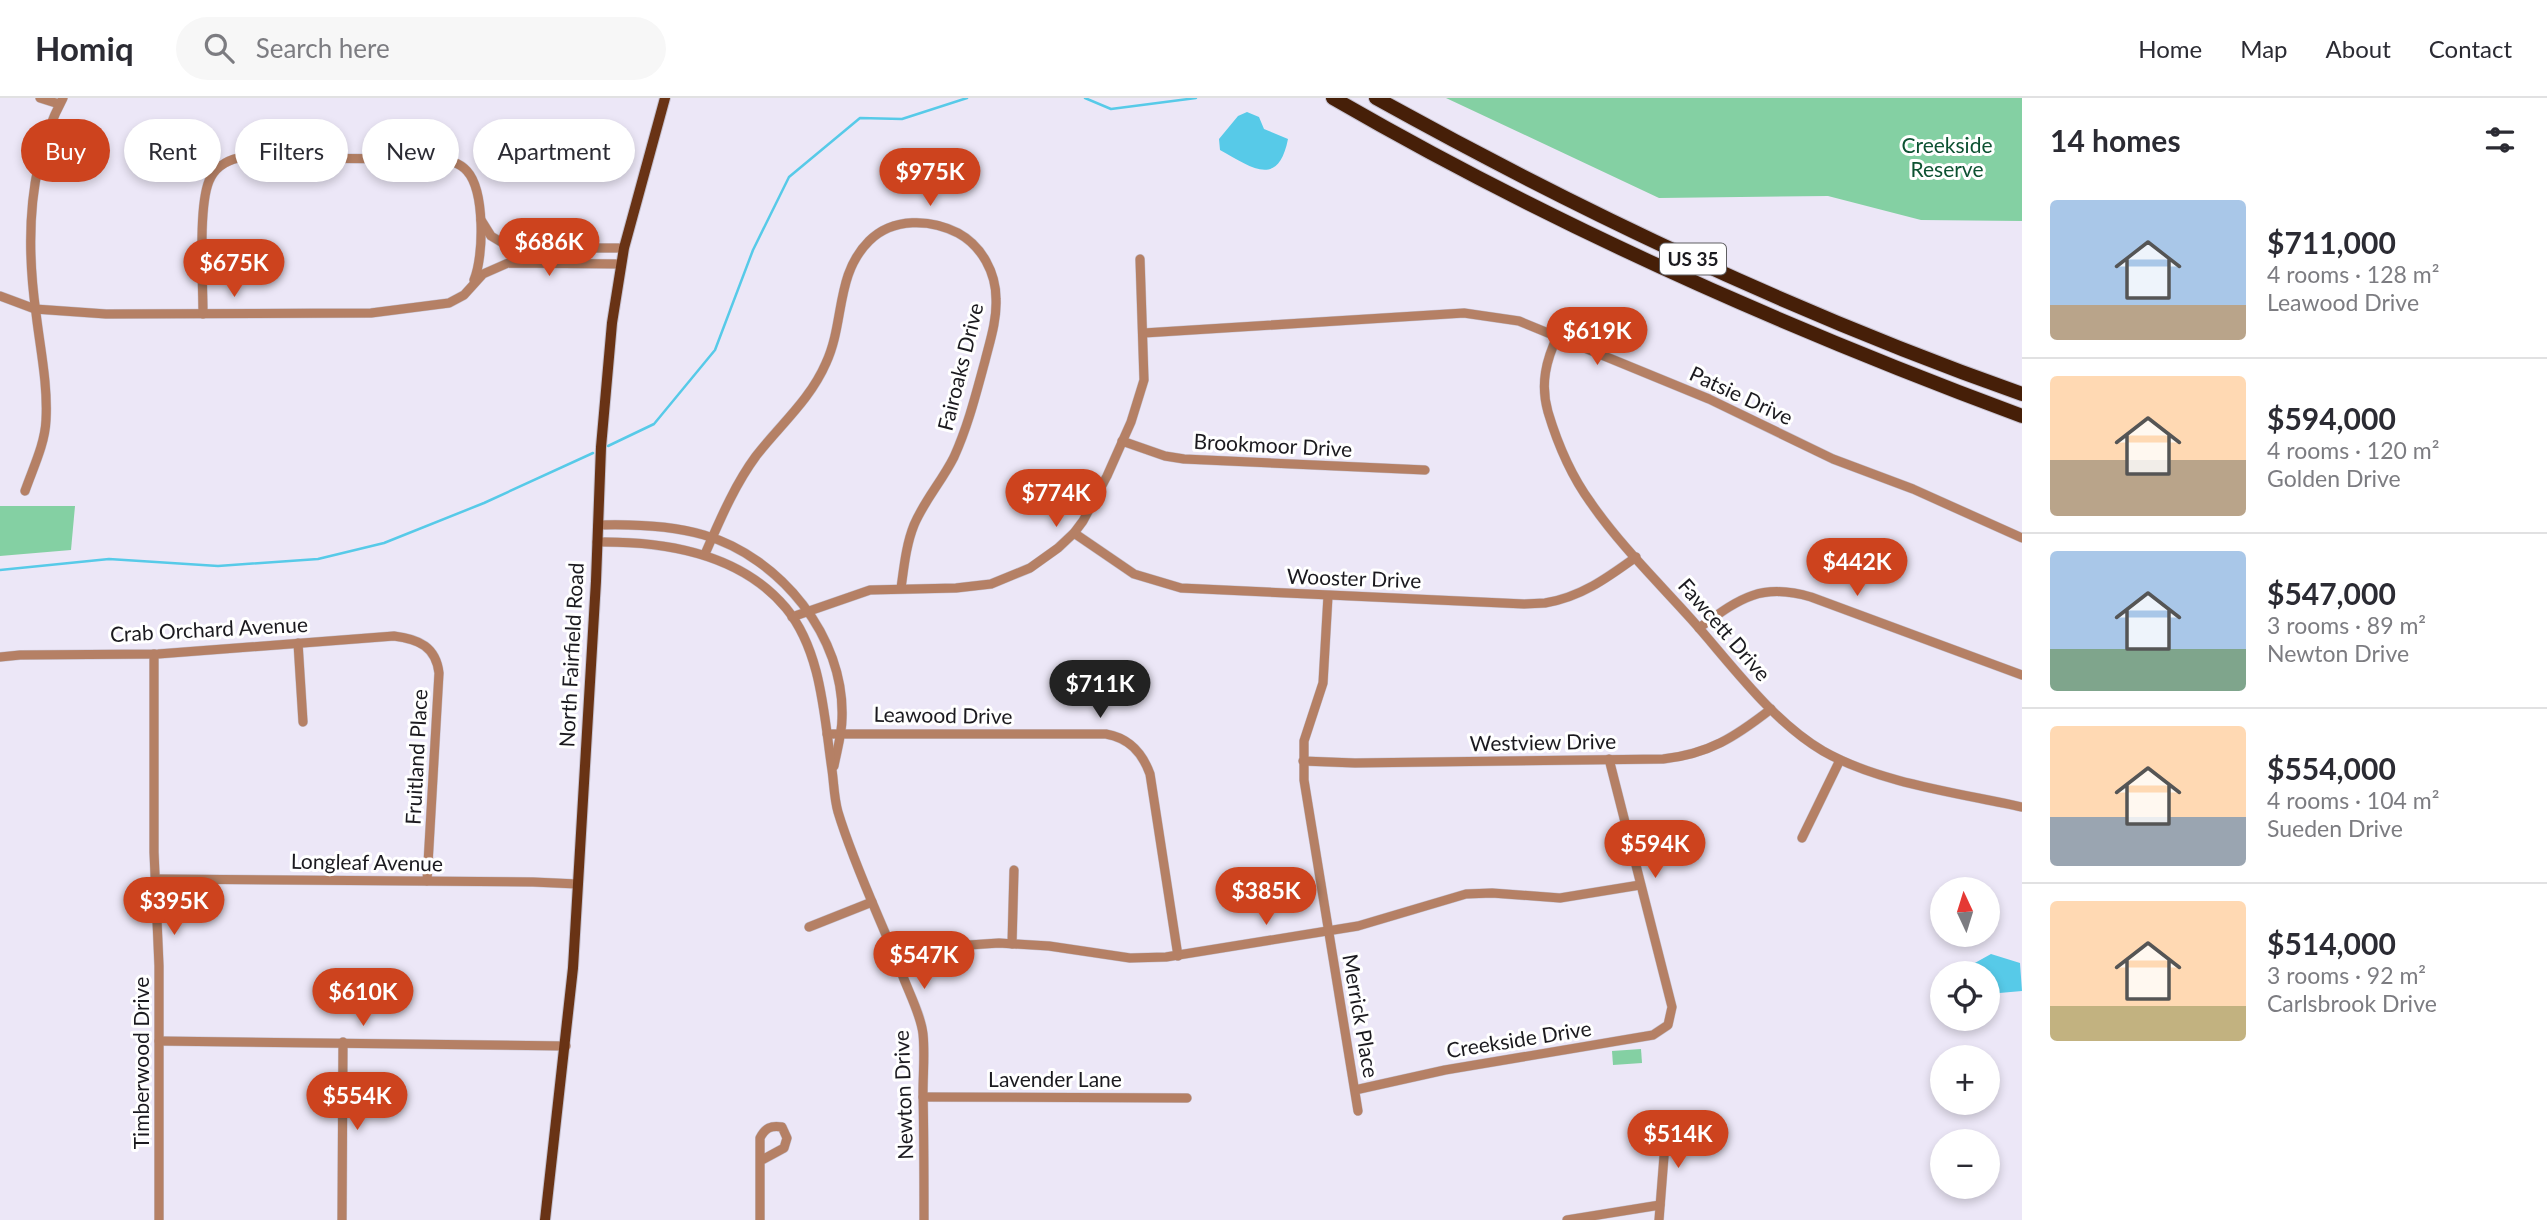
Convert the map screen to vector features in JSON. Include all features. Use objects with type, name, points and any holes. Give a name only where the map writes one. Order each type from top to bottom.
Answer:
[{"type":"highway","points":[[1321,98],[1364,116]]},
{"type":"highway","name":"US 35","points":[[1333,98],[1633,255],[1904,372],[2022,416]]},
{"type":"highway","name":"US 35","points":[[1376,98],[1584,207],[1721,272],[1856,330],[2022,394]]},
{"type":"main road","name":"North Fairfield Road","points":[[545,1220],[566,1046],[608,360],[624,248],[664,98]]},
{"type":"street","points":[[25,491],[44,439],[46,420],[46,385],[35,309],[30,228],[39,162],[61,101],[40,98]]},
{"type":"street","points":[[203,314],[205,194],[215,172],[233,159],[298,156],[448,160],[463,167],[473,179],[480,216],[479,263],[472,284]]},
{"type":"street","points":[[480,216],[491,236],[511,248],[624,248]]},
{"type":"street","name":"Fairoaks Drive","points":[[705,554],[743,475],[798,408],[825,366],[834,341],[845,279],[853,260],[873,237],[890,228],[913,222],[934,224],[961,235],[981,254],[993,278],[996,309],[968,421],[947,469],[913,527],[901,587]]},
{"type":"street","points":[[792,617],[870,590],[901,587],[956,588],[991,584],[1030,568],[1074,533],[1097,496],[1135,413],[1144,380],[1140,259]]},
{"type":"street","points":[[0,296],[35,309],[106,314],[339,314],[404,310],[449,303],[464,295],[472,284],[488,271],[508,263],[621,264]]},
{"type":"street","name":"Patsie Drive","points":[[1144,333],[1464,313],[1519,320],[1709,399],[1833,460],[1913,489],[2022,538]]},
{"type":"street","name":"Fawcett Drive","points":[[1558,335],[1546,364],[1545,393],[1548,411],[1586,495],[1636,557],[1771,709],[1802,737],[1840,760],[1879,775],[2022,807]]},
{"type":"street","name":"Brookmoor Drive","points":[[1122,441],[1165,456],[1184,459],[1425,470]]},
{"type":"street","name":"Newton Drive","points":[[598,525],[653,526],[713,538],[765,567],[788,587],[808,611],[827,646],[835,671],[842,718],[833,774]]},
{"type":"street","name":"Wooster Drive","points":[[1074,533],[1118,565],[1146,579],[1166,585],[1195,590],[1328,596],[1545,603],[1588,590],[1636,557]]},
{"type":"street","name":"Newton Drive","points":[[597,542],[641,543],[705,554],[761,585],[792,617],[805,642],[815,670],[835,798],[842,822],[923,1032],[924,1220]]},
{"type":"street","points":[[1699,628],[1731,604],[1748,596],[1767,591],[1788,591],[1811,597],[2022,675]]},
{"type":"street","name":"Merrick Place","points":[[1328,596],[1323,683],[1304,741],[1303,761],[1358,1111]]},
{"type":"street","name":"Crab Orchard Avenue","points":[[0,657],[20,654],[154,654],[394,636],[420,642]]},
{"type":"street","name":"Fruitland Place","points":[[420,642],[435,657],[439,673],[427,881]]},
{"type":"street","points":[[298,643],[303,722]]},
{"type":"street","name":"Timberwood Drive","points":[[154,654],[159,943],[159,1220]]},
{"type":"street","name":"Westview Drive","points":[[1303,761],[1354,763],[1663,759],[1701,752],[1727,741],[1771,709]]},
{"type":"street","name":"Leawood Drive","points":[[827,734],[1106,734],[1129,743],[1141,754],[1150,774],[1178,956]]},
{"type":"street","points":[[896,960],[954,946],[1012,944],[1049,946],[1130,958],[1178,956],[1358,926],[1466,894],[1492,892],[1560,898],[1640,884],[1609,759]]},
{"type":"street","points":[[1802,838],[1840,760]]},
{"type":"street","points":[[1012,944],[1014,870]]},
{"type":"street","name":"Longleaf Avenue","points":[[156,879],[577,884]]},
{"type":"street","name":"Creekside Drive","points":[[1355,1090],[1445,1069],[1653,1035],[1668,1025],[1672,1007],[1640,884]]},
{"type":"street","points":[[809,928],[872,902]]},
{"type":"street","points":[[159,1041],[566,1046]]},
{"type":"street","points":[[342,1220],[343,1042]]},
{"type":"street","name":"Lavender Lane","points":[[923,1097],[1187,1098]]},
{"type":"street","points":[[1659,1220],[1667,1118]]},
{"type":"street","points":[[760,1161],[760,1220]]},
{"type":"street","points":[[1567,1220],[1660,1205]]},
{"type":"green space","name":"Creekside Reserve","points":[[1446,98],[2022,98],[2022,221],[1921,220],[1828,196],[1659,198]]},
{"type":"green space","points":[[0,506],[75,506],[71,550],[0,556]]},
{"type":"green space","points":[[1641,1049],[1642,1063],[1613,1065],[1612,1051]]},
{"type":"water","points":[[1247,112],[1259,117],[1264,129],[1288,139],[1278,164],[1270,169],[1253,167],[1220,150],[1219,139],[1238,116]]},
{"type":"water","points":[[1991,954],[2020,963],[2022,991],[2000,993],[2000,961],[1978,961]]},
{"type":"waterway","points":[[608,446],[654,424],[715,350],[753,250],[789,177],[860,118],[902,119],[967,98]]},
{"type":"waterway","points":[[1085,98],[1111,109],[1196,98]]},
{"type":"waterway","points":[[0,570],[109,559],[218,566],[318,559],[384,543],[484,503],[593,453]]}]
